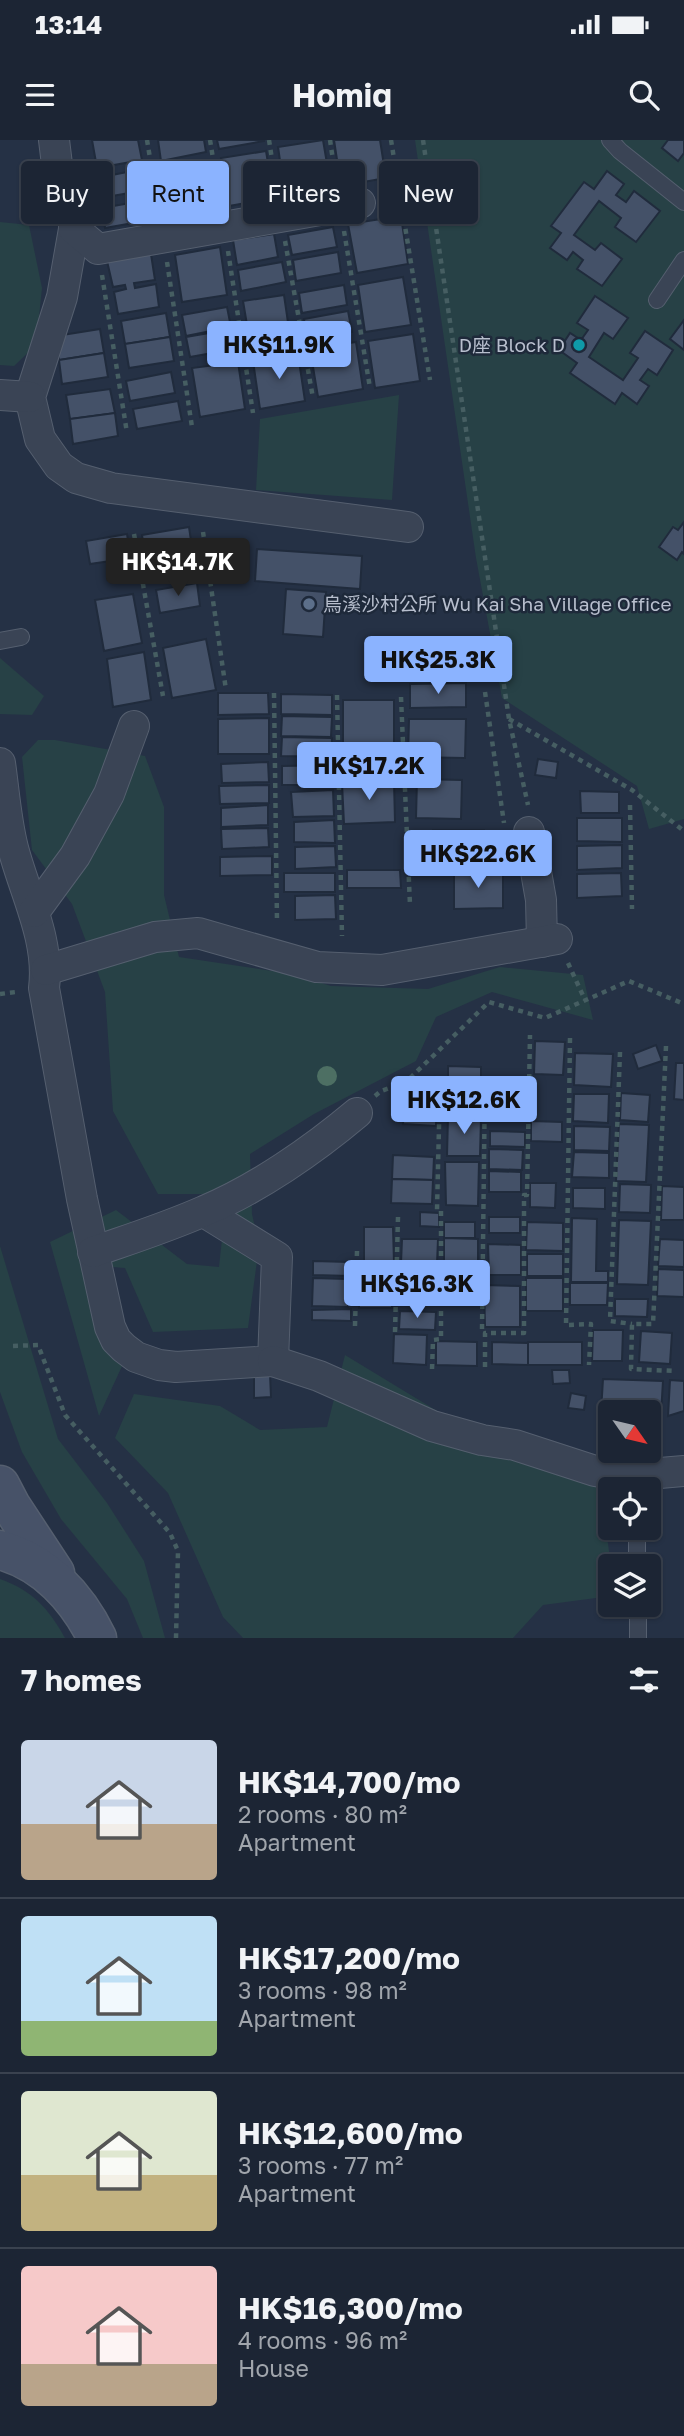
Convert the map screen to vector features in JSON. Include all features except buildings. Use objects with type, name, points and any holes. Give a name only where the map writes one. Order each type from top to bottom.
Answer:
[{"type":"main road","points":[[0,1485],[10,1506],[86,1617],[97,1638]]},
{"type":"main road","points":[[0,1550],[34,1565],[54,1579],[73,1598]]},
{"type":"street","points":[[54,140],[59,181],[74,206],[74,229],[62,297],[30,397],[40,439],[59,466],[76,478],[111,488],[408,527]]},
{"type":"street","points":[[74,229],[98,249],[243,223]]},
{"type":"street","points":[[0,395],[30,397]]},
{"type":"street","points":[[34,912],[75,856],[109,794],[134,726]]},
{"type":"street","points":[[0,763],[12,844],[34,912],[46,970],[44,989],[93,1251],[110,1328],[124,1348],[136,1357],[159,1365],[176,1367],[273,1362],[319,1376],[432,1426],[515,1446],[595,1471],[627,1477]]},
{"type":"street","points":[[46,970],[155,937],[198,933],[317,967],[382,970],[550,941],[521,826]]},
{"type":"street","points":[[93,1251],[204,1212],[232,1198],[316,1147],[357,1113]]},
{"type":"street","points":[[204,1212],[277,1257],[273,1362]]},
{"type":"street","points":[[658,1477],[684,1471]]},
{"type":"lane","points":[[610,140],[684,202]]},
{"type":"lane","points":[[657,300],[684,260]]},
{"type":"lane","points":[[0,641],[21,637]]},
{"type":"lane","points":[[638,1617],[638,1638]]},
{"type":"path","points":[[147,140],[192,427]]},
{"type":"path","points":[[210,140],[253,414]]},
{"type":"path","points":[[269,140],[272,161]]},
{"type":"path","points":[[330,140],[336,161]]},
{"type":"path","points":[[391,140],[430,380]]},
{"type":"path","points":[[423,140],[509,719],[521,826]]},
{"type":"path","points":[[282,224],[313,398]]},
{"type":"path","points":[[352,224],[370,388]]},
{"type":"path","points":[[98,249],[127,433]]},
{"type":"path","points":[[203,532],[226,690]]},
{"type":"path","points":[[134,534],[163,696]]},
{"type":"path","points":[[485,692],[521,826]]},
{"type":"path","points":[[274,693],[277,922]]},
{"type":"path","points":[[337,695],[342,936]]},
{"type":"path","points":[[401,697],[410,905]]},
{"type":"path","points":[[509,719],[632,790],[684,831]]},
{"type":"path","points":[[630,805],[632,909]]},
{"type":"path","points":[[550,941],[585,1000]]},
{"type":"path","points":[[357,1113],[381,1091],[406,1082],[489,1002],[545,1018],[629,981],[684,1004]]},
{"type":"path","points":[[485,1367],[485,1333],[524,1332],[524,1195],[527,1195],[530,1035]]},
{"type":"path","points":[[570,1038],[566,1325],[591,1324],[589,1365]]},
{"type":"path","points":[[620,1052],[610,1321],[653,1324],[666,1046]]},
{"type":"path","points":[[482,1329],[485,1077]]},
{"type":"path","points":[[432,1369],[433,1340],[441,1339],[441,1211],[437,1210],[440,1085]]},
{"type":"path","points":[[395,1332],[398,1217]]},
{"type":"path","points":[[355,1326],[357,1251]]},
{"type":"path","points":[[632,1324],[631,1369],[675,1371]]},
{"type":"path","points":[[13,1346],[37,1345],[65,1415],[170,1533],[178,1551],[176,1638]]},
{"type":"green space","points":[[415,140],[684,140],[684,819],[649,829],[637,786],[502,698],[476,558],[427,224],[478,224],[478,161],[418,161]]},
{"type":"green space","points":[[0,222],[29,225],[42,288],[36,345],[14,366],[0,365]]},
{"type":"green space","points":[[399,395],[392,500],[256,490],[260,419]]},
{"type":"green space","points":[[0,658],[44,696],[32,715],[0,714]]},
{"type":"green space","points":[[38,740],[55,740],[145,756],[164,807],[164,895],[179,957],[293,974],[331,986],[428,989],[500,967],[583,975],[593,1020],[492,992],[436,1017],[416,1061],[314,1114],[250,1154],[252,1214],[259,1246],[248,1328],[153,1332],[125,1268],[87,1265],[88,1299],[123,1364],[99,1416],[50,1242],[116,1210],[187,1264],[219,1267],[223,1230],[218,1194],[158,1194],[113,1111],[105,992],[72,904],[32,850],[22,757]]},
{"type":"green space","points":[[0,1246],[58,1439],[107,1503],[144,1561],[165,1638],[143,1638],[127,1599],[61,1519],[22,1452],[0,1392]]},
{"type":"green space","points":[[345,1355],[513,1457],[598,1483],[598,1540],[608,1540],[609,1554],[598,1554],[598,1598],[543,1605],[513,1638],[243,1638],[223,1617],[168,1493],[115,1438],[134,1394],[220,1406],[260,1430],[327,1427]]},
{"type":"green space","points":[[0,1579],[31,1595],[52,1618],[65,1638],[0,1638]]},
{"type":"place","name":"D座 Block D","points":[[579,345]]},
{"type":"place","name":"烏溪沙村公所 Wu Kai Sha Village Office","points":[[309,604]]}]
